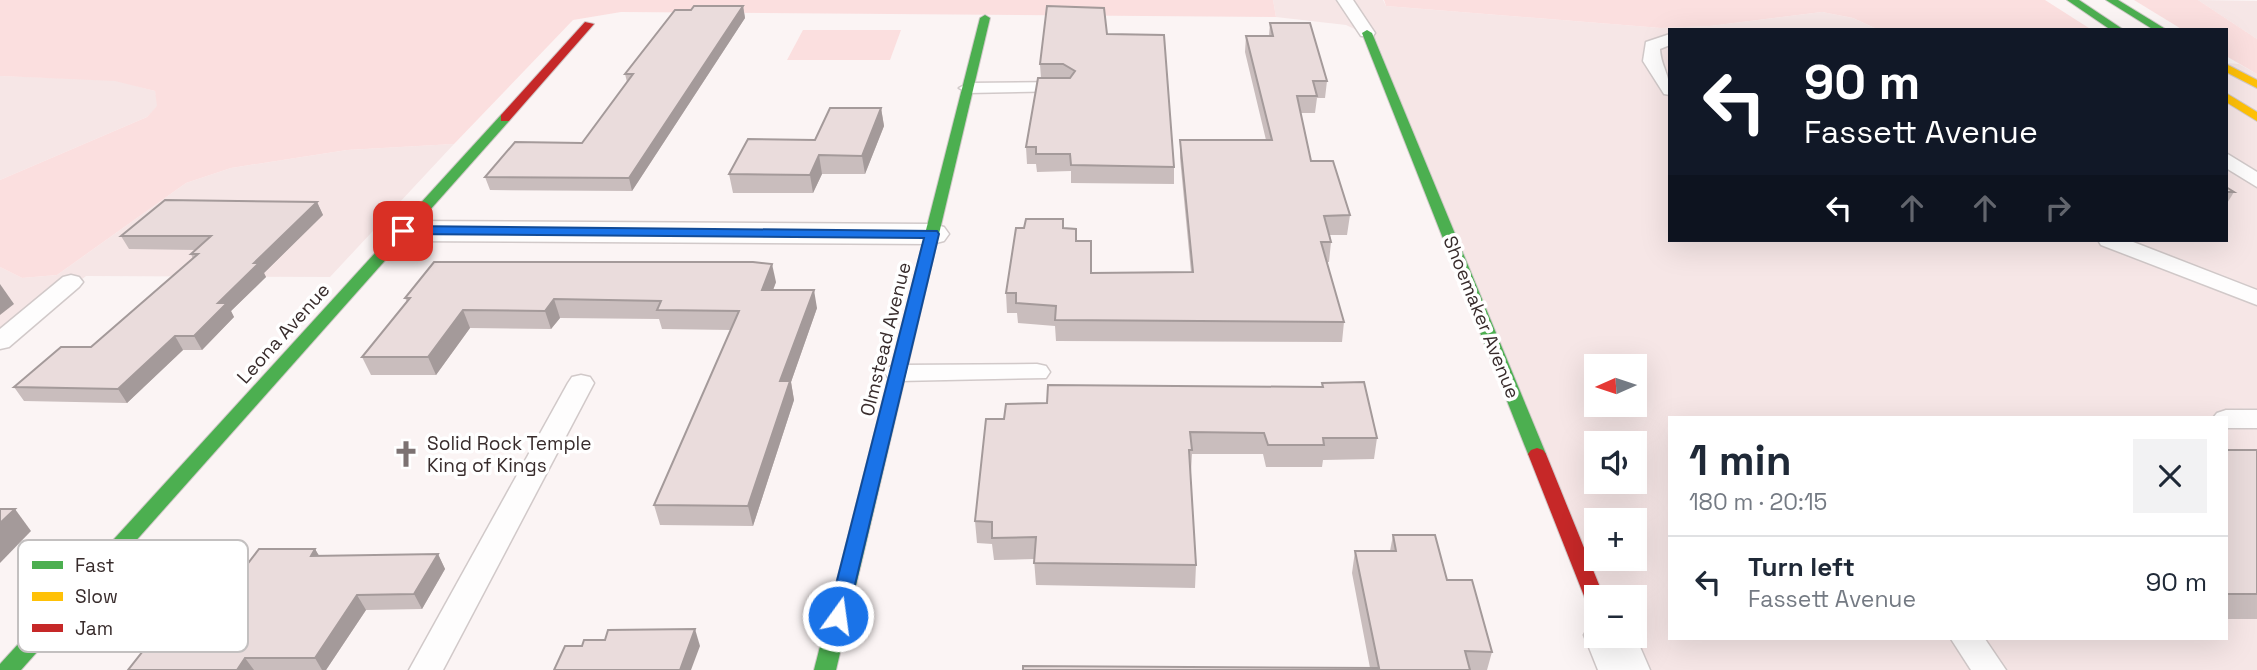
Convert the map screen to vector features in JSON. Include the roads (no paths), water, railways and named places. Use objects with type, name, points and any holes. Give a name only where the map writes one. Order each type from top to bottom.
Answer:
[{"type":"street","points":[[2072,0],[2116,28]]},
{"type":"street","points":[[2111,0],[2159,28]]},
{"type":"street","name":"Olmstead Avenue","points":[[825,670],[985,19]]},
{"type":"street","name":"Leona Avenue","points":[[119,540],[589,24]]},
{"type":"street","name":"Shoemaker Avenue","points":[[1367,33],[1590,585]]},
{"type":"street","points":[[2228,68],[2257,85]]},
{"type":"street","points":[[2228,98],[2257,117]]},
{"type":"street","points":[[403,231],[932,234]]},
{"type":"street","points":[[1615,648],[1624,670]]},
{"type":"lane","points":[[1345,0],[1367,33]]},
{"type":"lane","points":[[1668,40],[1652,46],[1652,61],[1668,87]]},
{"type":"lane","points":[[968,88],[1064,87]]},
{"type":"lane","points":[[2228,160],[2257,181]]},
{"type":"lane","points":[[2114,242],[2257,298]]},
{"type":"lane","points":[[0,342],[71,282]]},
{"type":"lane","points":[[898,373],[1037,372]]},
{"type":"lane","points":[[426,670],[581,383]]},
{"type":"lane","points":[[2228,419],[2257,419]]},
{"type":"lane","points":[[1968,640],[1989,670]]},
{"type":"place","name":"Solid Rock Temple King of Kings","points":[[406,454]]}]
